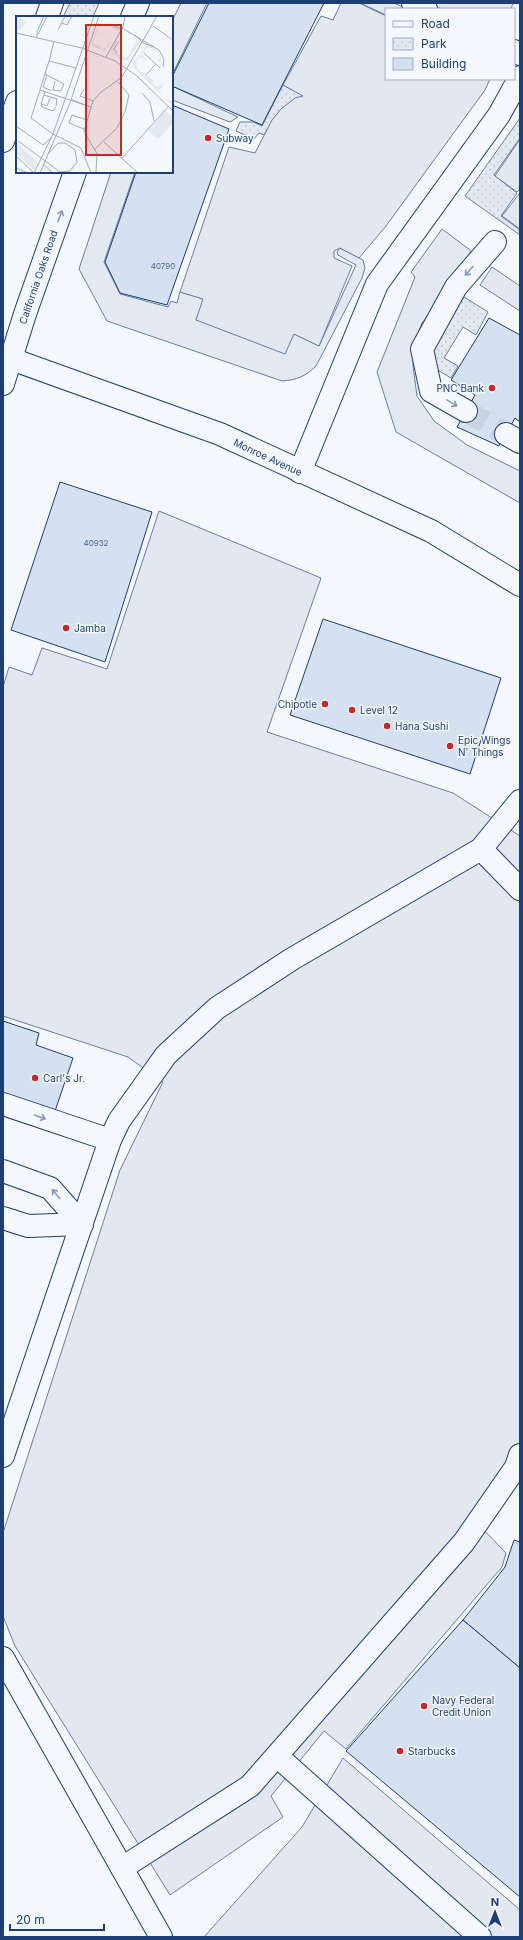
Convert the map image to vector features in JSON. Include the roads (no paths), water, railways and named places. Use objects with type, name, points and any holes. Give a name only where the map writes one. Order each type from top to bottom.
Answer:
[{"type":"street","points":[[47,16],[52,3]]},
{"type":"street","points":[[132,16],[138,3]]},
{"type":"street","points":[[413,3],[424,8]]},
{"type":"street","points":[[300,472],[377,284],[499,115],[520,77]]},
{"type":"street","points":[[3,141],[16,105]]},
{"type":"street","name":"California Oaks Road","points":[[3,384],[7,357],[25,314],[75,173]]},
{"type":"street","points":[[466,411],[431,390],[422,349],[456,286],[495,242]]},
{"type":"street","name":"Monroe Avenue","points":[[7,357],[220,434],[431,531],[520,585]]},
{"type":"street","points":[[3,1456],[9,1421],[82,1224],[110,1140],[119,1121],[166,1055],[217,1008],[292,959],[480,849],[520,801]]},
{"type":"street","points":[[480,849],[520,889]]},
{"type":"street","points":[[3,1104],[110,1140]]},
{"type":"street","points":[[3,1171],[50,1188],[82,1224]]},
{"type":"street","points":[[3,1218],[28,1226],[82,1224]]},
{"type":"street","points":[[122,1868],[250,1786],[464,1542],[516,1467],[520,1455]]},
{"type":"street","points":[[3,1658],[161,1937]]},
{"type":"street","points":[[277,1756],[480,1937]]},
{"type":"tunnel","points":[[466,411],[506,434]]},
{"type":"place","name":"Subway","points":[[208,138]]},
{"type":"place","name":"PNC Bank","points":[[492,388]]},
{"type":"place","name":"Jamba","points":[[66,628]]},
{"type":"place","name":"Chipotle","points":[[325,704]]},
{"type":"place","name":"Level 12","points":[[352,710]]},
{"type":"place","name":"Hana Sushi","points":[[387,726]]},
{"type":"place","name":"Epic Wings N' Things","points":[[450,746]]},
{"type":"place","name":"Carl's Jr.","points":[[35,1078]]},
{"type":"place","name":"Navy Federal Credit Union","points":[[424,1706]]},
{"type":"place","name":"Starbucks","points":[[400,1751]]}]
